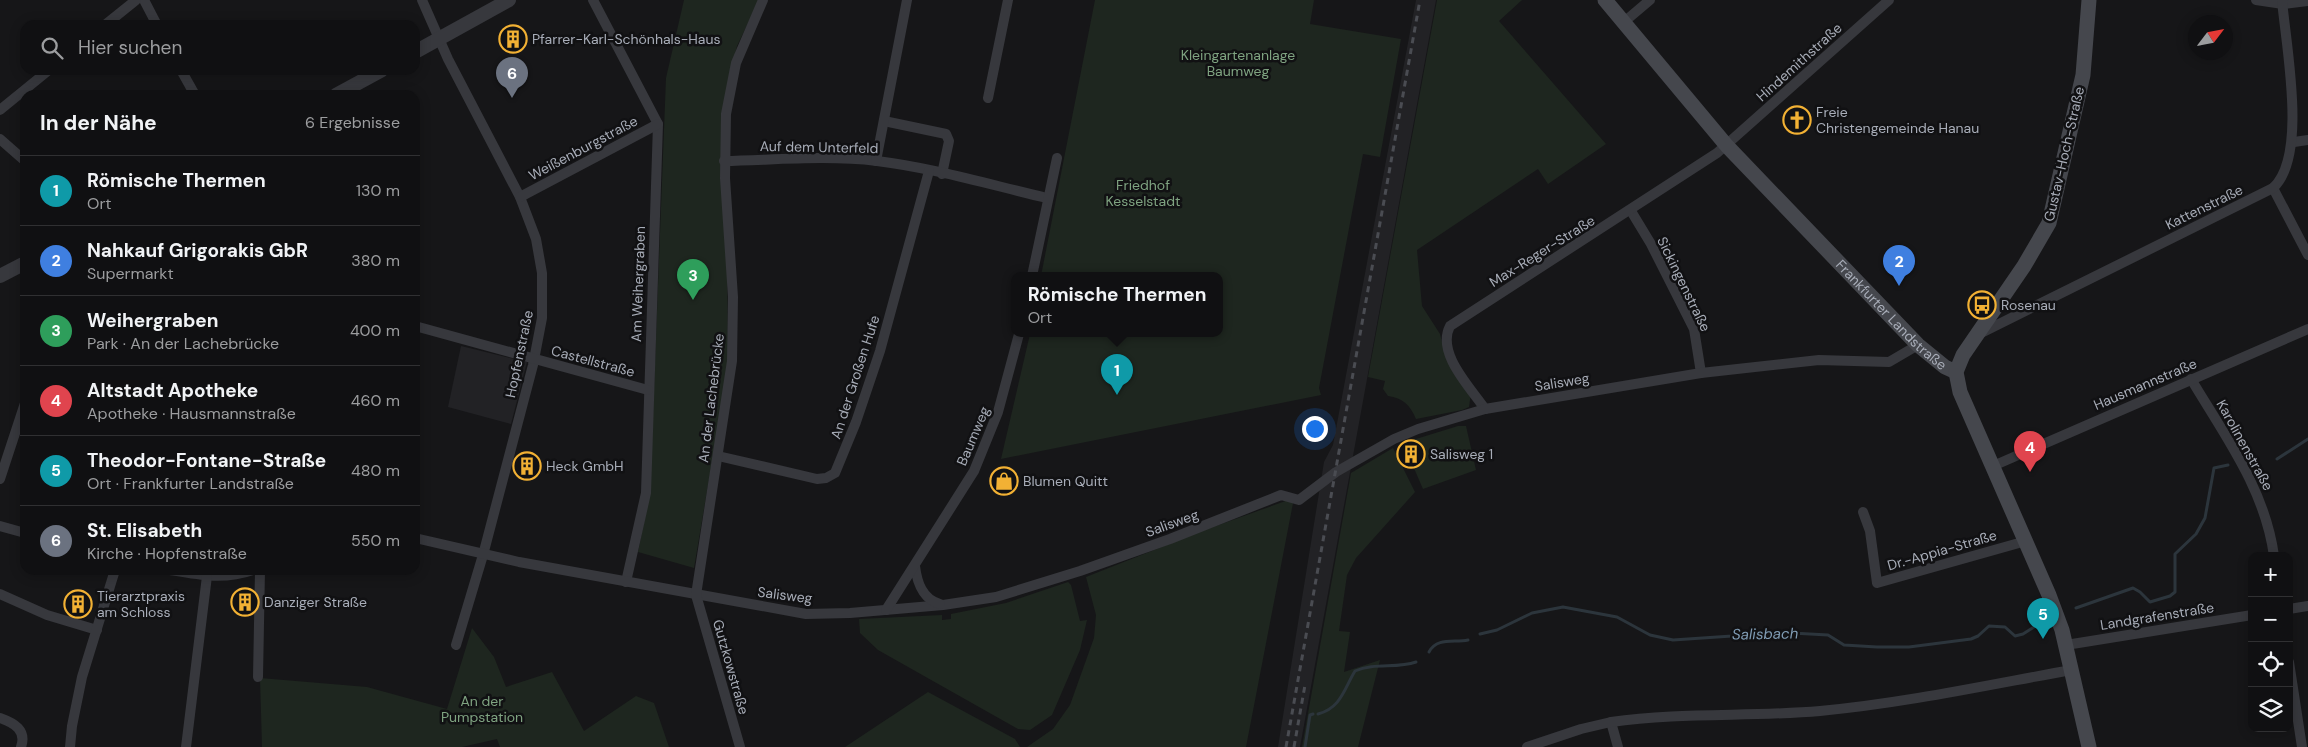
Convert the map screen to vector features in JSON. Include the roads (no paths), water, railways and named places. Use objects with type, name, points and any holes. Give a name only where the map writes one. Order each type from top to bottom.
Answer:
[{"type":"main road","name":"Frankfurter Landstraße","points":[[1606,0],[1727,146],[1918,345],[1945,367],[1956,372],[1960,392],[2049,594],[2066,645],[2089,747]]},
{"type":"main road","name":"Gustav-Hoch-Straße","points":[[1956,372],[1963,355],[2024,266],[2050,223],[2083,75],[2089,0]]},
{"type":"street","points":[[111,20],[136,0]]},
{"type":"street","points":[[144,0],[154,20]]},
{"type":"street","name":"Hopfenstraße","points":[[422,0],[439,38],[520,197],[536,239],[542,273],[542,318],[534,360],[483,554]]},
{"type":"street","points":[[420,49],[509,0]]},
{"type":"street","name":"Am Weihergraben","points":[[594,0],[658,124],[646,493],[626,582]]},
{"type":"street","name":"An der Lachebrücke","points":[[696,595],[732,361],[734,331],[724,161],[726,114],[732,77],[739,53],[763,0]]},
{"type":"street","points":[[876,161],[907,0]]},
{"type":"street","points":[[988,98],[1008,0]]},
{"type":"street","points":[[1624,22],[1650,0]]},
{"type":"street","name":"Hindemithstraße","points":[[1727,146],[1890,0]]},
{"type":"street","points":[[2256,0],[2308,1]]},
{"type":"street","name":"Kattenstraße","points":[[1976,335],[2273,188],[2284,177],[2294,142],[2295,120],[2282,2]]},
{"type":"street","points":[[24,90],[43,75]]},
{"type":"street","points":[[185,75],[192,90]]},
{"type":"street","points":[[345,90],[373,75]]},
{"type":"street","points":[[0,110],[20,94]]},
{"type":"street","name":"Auf dem Unterfeld","points":[[884,121],[946,134],[949,140],[942,174]]},
{"type":"street","name":"Weißenburgstraße","points":[[520,197],[658,124]]},
{"type":"street","points":[[0,139],[20,157]]},
{"type":"street","points":[[2294,142],[2308,140]]},
{"type":"street","name":"Max-Reger-Straße","points":[[1485,409],[1449,353],[1446,333],[1450,326],[1631,211],[1727,146]]},
{"type":"street","points":[[1033,272],[1056,158]]},
{"type":"street","name":"Auf dem Unterfeld","points":[[724,161],[840,159],[876,161],[1047,198]]},
{"type":"street","name":"An der Großen Hufe","points":[[718,456],[817,479],[826,478],[835,473],[856,422],[880,351],[929,171]]},
{"type":"street","points":[[2273,188],[2308,256]]},
{"type":"street","name":"Sickingenstraße","points":[[1631,211],[1651,244],[1694,329],[1701,373]]},
{"type":"street","points":[[0,276],[20,266]]},
{"type":"street","name":"Castellstraße","points":[[420,327],[648,390]]},
{"type":"street","name":"Hausmannstraße","points":[[1993,466],[2308,329]]},
{"type":"street","name":"Baumweg","points":[[886,610],[981,457],[998,412],[1018,337]]},
{"type":"street","name":"Salisweg","points":[[420,539],[483,554],[626,582],[806,614],[943,605],[996,597],[1080,571],[1230,516],[1281,495],[1299,500],[1336,472],[1394,439],[1485,409],[1701,373],[1819,360],[1889,362],[1918,345]]},
{"type":"street","name":"Karolinenstraße","points":[[2191,379],[2254,486],[2268,524],[2273,552]]},
{"type":"street","points":[[0,479],[20,418]]},
{"type":"street","name":"Dr.-Appia-Straße","points":[[1863,512],[1870,531],[1877,583],[2026,541]]},
{"type":"street","points":[[0,526],[20,532]]},
{"type":"street","points":[[456,646],[483,554]]},
{"type":"street","points":[[915,566],[918,582],[924,593],[934,602],[943,605]]},
{"type":"street","points":[[70,747],[72,726],[82,677],[114,575]]},
{"type":"street","points":[[201,575],[216,575]]},
{"type":"street","points":[[258,677],[260,575]]},
{"type":"street","points":[[186,747],[207,576]]},
{"type":"street","name":"Gutzkowstraße","points":[[696,595],[740,747]]},
{"type":"street","points":[[1,597],[46,615],[97,630]]},
{"type":"street","points":[[2293,608],[2308,606]]},
{"type":"street","name":"Landgrafenstraße","points":[[2066,645],[2248,616]]},
{"type":"street","points":[[1527,747],[1581,729],[1611,722],[1818,711],[1857,707],[1903,701],[2071,670]]},
{"type":"street","points":[[2293,687],[2302,747]]},
{"type":"street","points":[[0,718],[13,722],[20,730],[23,737],[21,747]]},
{"type":"street","points":[[1611,722],[1618,747]]},
{"type":"waterway","name":"Salisbach","points":[[2277,459],[2308,439]]},
{"type":"waterway","name":"Salisbach","points":[[2076,608],[2133,588],[2150,602],[2170,596],[2175,592],[2175,554],[2196,534],[2205,518],[2214,468],[2228,465]]},
{"type":"waterway","name":"Salisbach","points":[[1480,634],[1497,630],[1532,613],[1563,607],[1617,617],[1650,635],[1673,640],[1732,636],[1753,631],[1828,635],[1844,645],[1877,647],[1909,647],[1971,639],[1978,636],[1989,626],[2005,627],[2015,636],[2023,634],[2045,620]]},
{"type":"waterway","name":"Salisbach","points":[[1429,652],[1432,647],[1441,642],[1468,640]]},
{"type":"waterway","name":"Salisbach","points":[[1318,714],[1337,703],[1355,671],[1363,668],[1416,662]]},
{"type":"waterway","name":"Salisbach","points":[[1305,747],[1310,715],[1313,714]]},
{"type":"railway","points":[[1286,747],[1420,0]]},
{"type":"railway","points":[[1294,747],[1305,685]]},
{"type":"place","name":"Pfarrer-Karl-Schönhals-Haus","points":[[513,39]]},
{"type":"place","name":"St. Elisabeth","points":[[512,98]]},
{"type":"place","name":"Freie Christengemeinde Hanau","points":[[1797,120]]},
{"type":"place","name":"Nahkauf Grigorakis GbR","points":[[1899,286]]},
{"type":"place","name":"Weihergraben","points":[[693,300]]},
{"type":"place","name":"Rosenau","points":[[1982,305]]},
{"type":"place","name":"Römische Thermen","points":[[1117,395]]},
{"type":"place","name":"Salisweg 1","points":[[1411,454]]},
{"type":"place","name":"Heck GmbH","points":[[527,466]]},
{"type":"place","name":"Altstadt Apotheke","points":[[2030,472]]},
{"type":"place","name":"Blumen Quitt","points":[[1004,481]]},
{"type":"place","name":"Danziger Straße","points":[[245,602]]},
{"type":"place","name":"Tierarztpraxis am Schloss","points":[[78,604]]},
{"type":"place","name":"Theodor-Fontane-Straße","points":[[2043,639]]},
{"type":"park label","name":"Kleingartenanlage Baumweg","points":[[1238,64]]},
{"type":"park label","name":"Friedhof Kesselstadt","points":[[1143,194]]},
{"type":"park label","name":"An der Pumpstation","points":[[482,710]]}]
